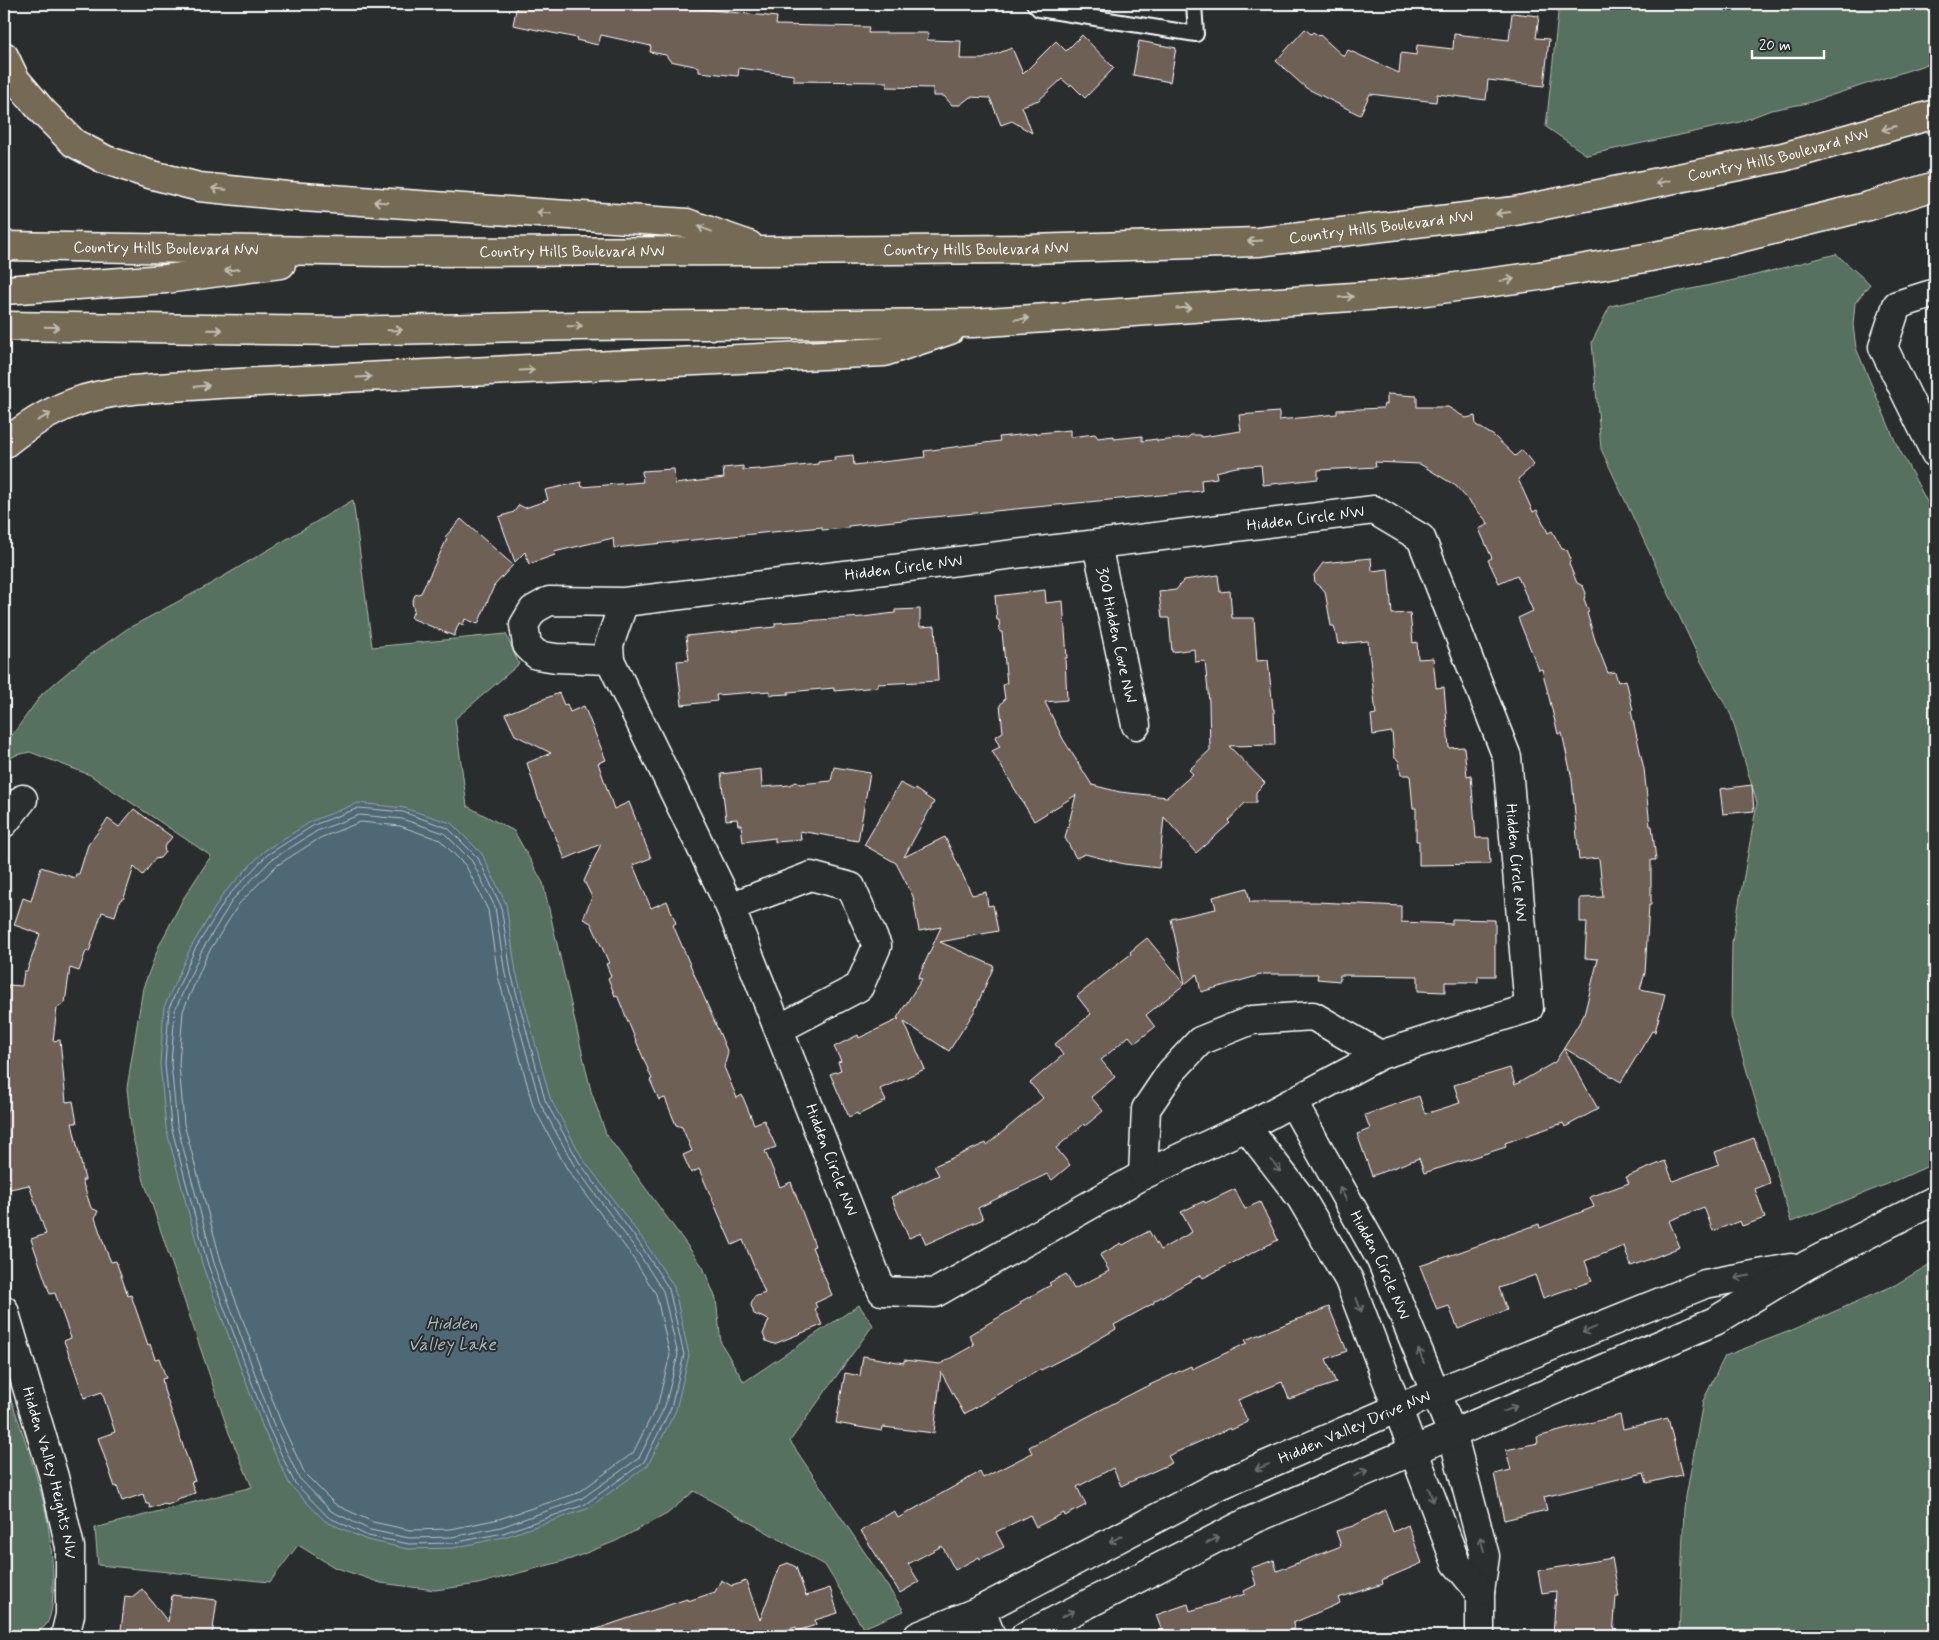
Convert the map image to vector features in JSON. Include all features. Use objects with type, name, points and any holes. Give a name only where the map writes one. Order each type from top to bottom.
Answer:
[{"type":"main road","points":[[4,56],[15,79],[43,112],[74,143],[106,160],[199,187],[288,196],[687,223],[767,251]]},
{"type":"main road","name":"Country Hills Boulevard NW","points":[[4,246],[384,252],[767,251],[1030,249],[1258,242],[1515,211],[1783,158],[1935,114]]},
{"type":"main road","points":[[4,326],[338,331],[578,326],[973,322],[1410,293],[1540,276],[1646,258],[1724,242],[1870,206],[1935,186]]},
{"type":"main road","points":[[4,290],[166,278],[384,252]]},
{"type":"main road","points":[[4,444],[41,418],[74,403],[112,393],[218,384],[884,352],[973,322]]},
{"type":"street","points":[[1935,293],[1897,305],[1883,347],[1935,453]]},
{"type":"street","name":"Hidden Circle NW","points":[[1374,510],[1421,538],[1507,756],[1529,1008],[1380,1055],[1294,1103],[1143,1175],[935,1293],[882,1291],[730,908],[610,660],[556,658],[536,655],[527,645],[524,625],[533,610],[549,601],[624,602],[1374,510]]},
{"type":"street","name":"300 Hidden Cove NW","points":[[1097,545],[1136,725]]},
{"type":"street","points":[[610,660],[609,645],[624,602]]},
{"type":"street","points":[[4,823],[23,799]]},
{"type":"street","points":[[730,908],[811,876],[851,887],[877,946],[859,987],[779,1029]]},
{"type":"street","points":[[1143,1175],[1146,1109],[1171,1072],[1200,1041],[1252,1020],[1313,1016],[1380,1055]]},
{"type":"street","name":"Hidden Circle NW","points":[[1294,1103],[1381,1260],[1452,1433],[1485,1556],[1480,1592],[1480,1636]]},
{"type":"street","name":"Hidden Circle NW","points":[[1246,1127],[1301,1198],[1349,1280],[1456,1564],[1480,1592]]},
{"type":"street","name":"Hidden Valley Drive NW","points":[[1025,1636],[1250,1521],[1715,1321],[1807,1265],[1935,1200]]},
{"type":"street","name":"Hidden Valley Drive NW","points":[[922,1636],[981,1610],[1218,1486],[1436,1392],[1705,1284],[1807,1265]]},
{"type":"street","name":"Hidden Valley Heights NW","points":[[4,1310],[54,1476],[70,1547],[70,1614],[65,1636]]},
{"type":"street","points":[[981,1610],[991,1636]]},
{"type":"lane","points":[[1034,4],[1039,9],[1196,34],[1194,4]]},
{"type":"green space","points":[[1559,4],[1935,4],[1935,53],[1928,64],[1808,103],[1771,110],[1740,122],[1587,155],[1546,127]]},
{"type":"green space","points":[[1836,254],[1870,284],[1855,303],[1853,325],[1856,348],[1896,443],[1935,517],[1935,1163],[1791,1222],[1731,1017],[1732,942],[1757,803],[1731,715],[1698,656],[1601,449],[1592,342],[1610,306],[1744,278]]},
{"type":"green space","points":[[353,500],[372,647],[506,634],[519,664],[455,719],[467,806],[514,831],[543,883],[591,1091],[606,1134],[703,1267],[716,1299],[721,1343],[744,1382],[859,1305],[873,1325],[790,1441],[904,1611],[863,1628],[825,1565],[694,1491],[667,1514],[616,1541],[571,1559],[478,1584],[435,1590],[381,1583],[334,1567],[298,1545],[270,1582],[98,1565],[95,1528],[252,1487],[229,1433],[144,1181],[132,1134],[127,1088],[143,988],[159,946],[183,899],[211,856],[90,775],[30,752],[16,755],[4,762],[4,735],[10,738],[42,694],[80,662],[127,629],[207,586]]},
{"type":"green space","points":[[1935,1261],[1935,1579],[1928,1636],[1679,1636],[1684,1508],[1703,1401],[1725,1356],[1790,1331],[1895,1285]]},
{"type":"green space","points":[[4,1380],[41,1492],[47,1519],[53,1568],[50,1615],[44,1627],[28,1635],[17,1634],[4,1627]]},
{"type":"water","name":"Hidden Valley Lake","points":[[358,803],[404,808],[451,823],[482,854],[506,904],[516,972],[550,1098],[583,1159],[644,1241],[674,1287],[689,1355],[676,1410],[648,1465],[587,1509],[504,1537],[453,1548],[408,1549],[367,1540],[325,1521],[290,1485],[263,1428],[203,1267],[166,1128],[160,1064],[164,1007],[191,947],[224,893],[264,851],[312,821]]},
{"type":"building","points":[[517,4],[684,4],[684,7],[777,17],[776,25],[869,27],[868,33],[928,33],[927,40],[961,41],[960,59],[983,59],[1012,48],[1023,74],[1056,41],[1066,51],[1082,35],[1114,68],[1085,98],[1071,84],[1070,86],[1062,79],[1039,100],[1022,106],[1032,133],[1012,121],[1001,125],[990,98],[970,97],[960,105],[952,105],[944,96],[933,96],[933,88],[887,87],[887,82],[794,81],[794,75],[739,68],[738,76],[699,72],[699,67],[670,61],[666,55],[650,52],[651,46],[601,35],[598,45],[576,40],[577,38],[513,25]]},
{"type":"building","points":[[1512,13],[1539,16],[1536,38],[1549,39],[1544,86],[1488,80],[1486,100],[1437,94],[1436,102],[1370,94],[1360,115],[1306,88],[1276,61],[1305,29],[1311,34],[1313,32],[1320,35],[1344,57],[1348,50],[1399,73],[1401,53],[1416,55],[1417,45],[1453,49],[1454,34],[1509,40]]},
{"type":"building","points":[[1139,41],[1176,48],[1170,82],[1133,75]]},
{"type":"building","points":[[1387,394],[1417,396],[1417,407],[1448,407],[1466,418],[1475,416],[1476,425],[1494,436],[1515,456],[1522,450],[1534,465],[1518,479],[1533,512],[1537,510],[1548,533],[1552,531],[1562,549],[1567,550],[1571,559],[1569,564],[1577,583],[1583,586],[1586,593],[1584,599],[1589,612],[1587,613],[1608,673],[1615,672],[1618,682],[1626,680],[1644,769],[1650,826],[1652,826],[1656,860],[1651,860],[1651,905],[1649,905],[1645,973],[1640,989],[1665,994],[1655,1032],[1652,1031],[1621,1082],[1564,1048],[1584,1015],[1598,959],[1585,958],[1587,922],[1580,922],[1580,898],[1603,897],[1599,858],[1579,860],[1572,779],[1562,733],[1558,734],[1542,669],[1539,670],[1518,618],[1533,611],[1517,575],[1499,583],[1488,560],[1492,558],[1479,529],[1489,524],[1456,486],[1420,464],[1375,462],[1376,467],[1318,470],[1318,479],[1263,485],[1261,465],[1236,467],[1216,472],[1217,478],[1201,480],[1202,491],[912,519],[848,526],[848,528],[822,530],[822,527],[614,548],[613,538],[554,552],[555,555],[529,564],[525,552],[515,562],[499,517],[514,512],[519,505],[525,508],[548,500],[545,490],[581,482],[582,487],[643,482],[642,471],[674,469],[675,484],[724,478],[723,468],[743,466],[743,470],[760,470],[818,464],[818,462],[835,460],[834,457],[853,455],[854,465],[909,459],[925,457],[924,451],[1000,441],[999,437],[1070,430],[1070,437],[1095,434],[1098,438],[1114,436],[1114,439],[1142,436],[1142,441],[1187,438],[1191,435],[1202,437],[1241,431],[1239,415],[1279,412],[1279,420],[1337,414],[1337,410],[1383,408],[1384,404],[1387,405]]},
{"type":"building","points":[[461,519],[513,565],[494,586],[478,624],[465,619],[463,625],[459,623],[454,636],[411,618],[414,610],[412,603],[415,595],[421,593],[447,539],[445,537]]},
{"type":"building","points":[[1371,558],[1372,571],[1388,569],[1392,614],[1410,613],[1413,643],[1417,642],[1418,659],[1433,658],[1436,688],[1444,687],[1449,748],[1464,747],[1467,776],[1471,775],[1476,838],[1489,838],[1490,864],[1419,865],[1419,841],[1416,841],[1416,808],[1413,808],[1410,775],[1401,775],[1399,761],[1394,757],[1392,732],[1373,735],[1371,715],[1376,714],[1368,641],[1338,644],[1334,626],[1331,626],[1325,591],[1315,583],[1314,575],[1323,563]]},
{"type":"building","points":[[1218,575],[1220,592],[1230,591],[1232,618],[1254,618],[1257,661],[1268,660],[1274,709],[1275,745],[1229,746],[1265,783],[1256,792],[1256,803],[1245,803],[1228,821],[1230,823],[1196,853],[1164,817],[1159,868],[1124,864],[1085,854],[1076,858],[1065,838],[1076,795],[1034,821],[992,751],[1000,747],[995,737],[1003,732],[1000,705],[1005,699],[1003,685],[1007,684],[1002,632],[1000,632],[999,620],[997,620],[995,596],[1045,590],[1046,603],[1063,601],[1067,658],[1065,658],[1067,700],[1045,702],[1063,739],[1092,785],[1120,792],[1167,797],[1193,774],[1189,770],[1210,750],[1209,702],[1205,661],[1195,662],[1194,649],[1172,652],[1169,618],[1162,618],[1159,592],[1176,590],[1184,580]]},
{"type":"building","points":[[920,609],[920,627],[935,626],[938,681],[878,684],[878,687],[834,691],[834,688],[788,692],[789,694],[770,695],[770,691],[716,695],[717,701],[682,705],[677,661],[689,660],[686,636],[775,627],[775,623],[863,617],[895,613],[895,610]]},
{"type":"building","points":[[559,693],[564,705],[567,704],[570,712],[584,706],[606,760],[598,763],[614,809],[629,802],[651,858],[633,865],[651,908],[667,901],[676,923],[673,925],[728,1053],[724,1067],[737,1098],[742,1095],[754,1124],[764,1120],[776,1147],[765,1151],[780,1187],[791,1182],[815,1246],[812,1247],[832,1295],[815,1303],[817,1308],[815,1309],[822,1325],[774,1344],[766,1341],[763,1334],[769,1320],[754,1314],[751,1305],[754,1297],[765,1293],[743,1240],[732,1245],[699,1169],[691,1173],[683,1155],[692,1151],[682,1127],[676,1125],[665,1098],[659,1100],[617,995],[615,996],[608,978],[611,976],[606,964],[609,963],[591,923],[583,919],[592,897],[584,881],[601,844],[565,859],[539,801],[527,763],[551,753],[515,735],[505,714]]},
{"type":"building","points":[[834,767],[870,773],[858,841],[800,831],[801,840],[775,842],[775,838],[743,842],[741,825],[738,825],[737,819],[726,820],[721,774],[761,769],[762,787],[790,785],[796,782],[800,784],[831,781]]},
{"type":"building","points":[[900,783],[915,789],[934,802],[904,857],[945,837],[972,895],[986,892],[988,906],[993,905],[998,931],[940,942],[994,966],[974,1012],[949,1051],[904,1022],[925,1069],[880,1089],[886,1101],[858,1115],[857,1113],[849,1117],[830,1074],[841,1070],[838,1062],[841,1061],[834,1047],[858,1035],[859,1038],[899,1019],[897,1018],[922,979],[918,978],[941,927],[919,931],[913,896],[896,863],[864,845]]},
{"type":"building","points":[[1752,785],[1754,811],[1723,814],[1720,789]]},
{"type":"building","points":[[134,809],[172,837],[164,847],[165,852],[160,858],[155,859],[143,875],[134,867],[124,898],[120,900],[115,916],[102,912],[89,952],[86,951],[79,971],[70,968],[65,1003],[57,1008],[53,1041],[60,1040],[66,1102],[73,1101],[77,1123],[72,1123],[85,1180],[82,1180],[91,1208],[98,1211],[95,1218],[106,1250],[111,1262],[116,1261],[128,1296],[131,1295],[148,1345],[150,1344],[155,1359],[159,1358],[166,1378],[162,1379],[164,1390],[195,1481],[191,1482],[195,1493],[177,1499],[175,1502],[167,1505],[165,1503],[150,1508],[149,1504],[146,1504],[143,1494],[122,1501],[117,1486],[115,1487],[98,1438],[115,1432],[102,1392],[84,1398],[64,1341],[71,1338],[55,1293],[50,1294],[31,1239],[46,1234],[29,1185],[10,1189],[4,1172],[4,1112],[7,1111],[4,1080],[4,989],[8,989],[8,985],[22,986],[24,971],[27,971],[40,934],[14,925],[23,898],[31,901],[41,867],[75,878],[76,874],[79,874],[88,845],[108,819],[119,827]]},
{"type":"building","points":[[1247,888],[1250,902],[1317,902],[1401,906],[1401,922],[1452,924],[1452,919],[1495,920],[1495,976],[1478,976],[1478,982],[1445,982],[1445,992],[1418,991],[1418,976],[1340,975],[1340,981],[1317,979],[1318,974],[1264,974],[1201,992],[1197,974],[1185,984],[1171,919],[1216,909],[1213,897]]},
{"type":"building","points":[[1147,938],[1185,984],[1146,1015],[1155,1027],[1135,1043],[1129,1036],[1101,1060],[1115,1077],[1091,1097],[1103,1111],[1085,1126],[1084,1124],[1056,1148],[1070,1165],[1052,1180],[1047,1174],[978,1208],[983,1219],[926,1244],[921,1233],[909,1238],[891,1197],[939,1175],[934,1166],[986,1143],[987,1145],[1043,1098],[1030,1083],[1063,1055],[1055,1044],[1091,1014],[1077,996],[1131,954],[1130,952]]},
{"type":"building","points":[[1564,1048],[1598,1109],[1565,1127],[1563,1123],[1505,1143],[1506,1147],[1424,1173],[1419,1158],[1372,1176],[1357,1134],[1370,1129],[1365,1115],[1419,1096],[1425,1114],[1460,1103],[1454,1085],[1510,1068],[1515,1085],[1555,1062]]},
{"type":"building","points":[[1754,1138],[1770,1183],[1755,1189],[1765,1218],[1742,1226],[1740,1221],[1713,1231],[1704,1207],[1669,1221],[1680,1247],[1658,1256],[1631,1266],[1624,1246],[1585,1261],[1592,1281],[1543,1298],[1535,1275],[1499,1288],[1507,1310],[1458,1329],[1449,1306],[1437,1310],[1420,1266],[1539,1224],[1540,1228],[1594,1207],[1590,1197],[1629,1183],[1626,1177],[1665,1161],[1673,1181],[1719,1164],[1715,1152]]},
{"type":"building","points":[[1235,1189],[1245,1209],[1260,1202],[1278,1240],[1203,1278],[1201,1275],[1154,1301],[1154,1303],[1114,1325],[1116,1329],[1078,1351],[1041,1369],[964,1414],[941,1372],[934,1433],[883,1427],[882,1431],[836,1423],[845,1373],[860,1376],[863,1356],[904,1363],[904,1360],[940,1364],[974,1345],[969,1335],[1021,1304],[1020,1302],[1051,1285],[1049,1283],[1066,1274],[1074,1289],[1109,1271],[1100,1255],[1121,1243],[1123,1245],[1149,1231],[1160,1250],[1192,1232],[1181,1212]]},
{"type":"building","points":[[1329,1307],[1347,1351],[1326,1359],[1336,1383],[1289,1399],[1282,1382],[1238,1400],[1248,1422],[1231,1430],[1230,1428],[1168,1456],[1172,1463],[1121,1486],[1113,1468],[1077,1487],[1086,1505],[1065,1516],[1064,1513],[1036,1527],[1030,1515],[996,1532],[1004,1547],[980,1559],[979,1557],[955,1570],[942,1546],[908,1564],[919,1582],[900,1593],[861,1531],[894,1511],[898,1518],[980,1472],[983,1478],[1032,1453],[1029,1447],[1143,1388],[1191,1366],[1192,1369],[1247,1343],[1245,1340]]},
{"type":"building","points":[[1620,1415],[1623,1429],[1668,1418],[1682,1475],[1647,1483],[1644,1473],[1544,1497],[1547,1510],[1504,1520],[1494,1474],[1511,1470],[1506,1450],[1538,1443],[1537,1437]]},
{"type":"building","points":[[1385,1510],[1393,1532],[1408,1525],[1422,1563],[1382,1580],[1383,1584],[1338,1598],[1340,1603],[1293,1623],[1294,1629],[1273,1636],[1164,1636],[1156,1615],[1188,1604],[1190,1611],[1245,1594],[1244,1591],[1256,1585],[1251,1568],[1274,1560],[1277,1571],[1341,1546],[1336,1531],[1353,1526]]},
{"type":"building","points":[[1612,1558],[1619,1597],[1616,1597],[1613,1636],[1553,1636],[1556,1591],[1542,1593],[1538,1571]]},
{"type":"building","points":[[788,1563],[796,1567],[806,1596],[830,1588],[838,1613],[815,1620],[816,1625],[797,1631],[796,1627],[769,1636],[586,1636],[585,1633],[687,1599],[688,1601],[715,1592],[721,1580],[732,1586],[746,1581],[760,1620],[780,1566]]},
{"type":"building","points":[[142,1589],[168,1622],[172,1595],[217,1600],[212,1636],[132,1636],[132,1632],[121,1630],[125,1596],[132,1597]]}]
